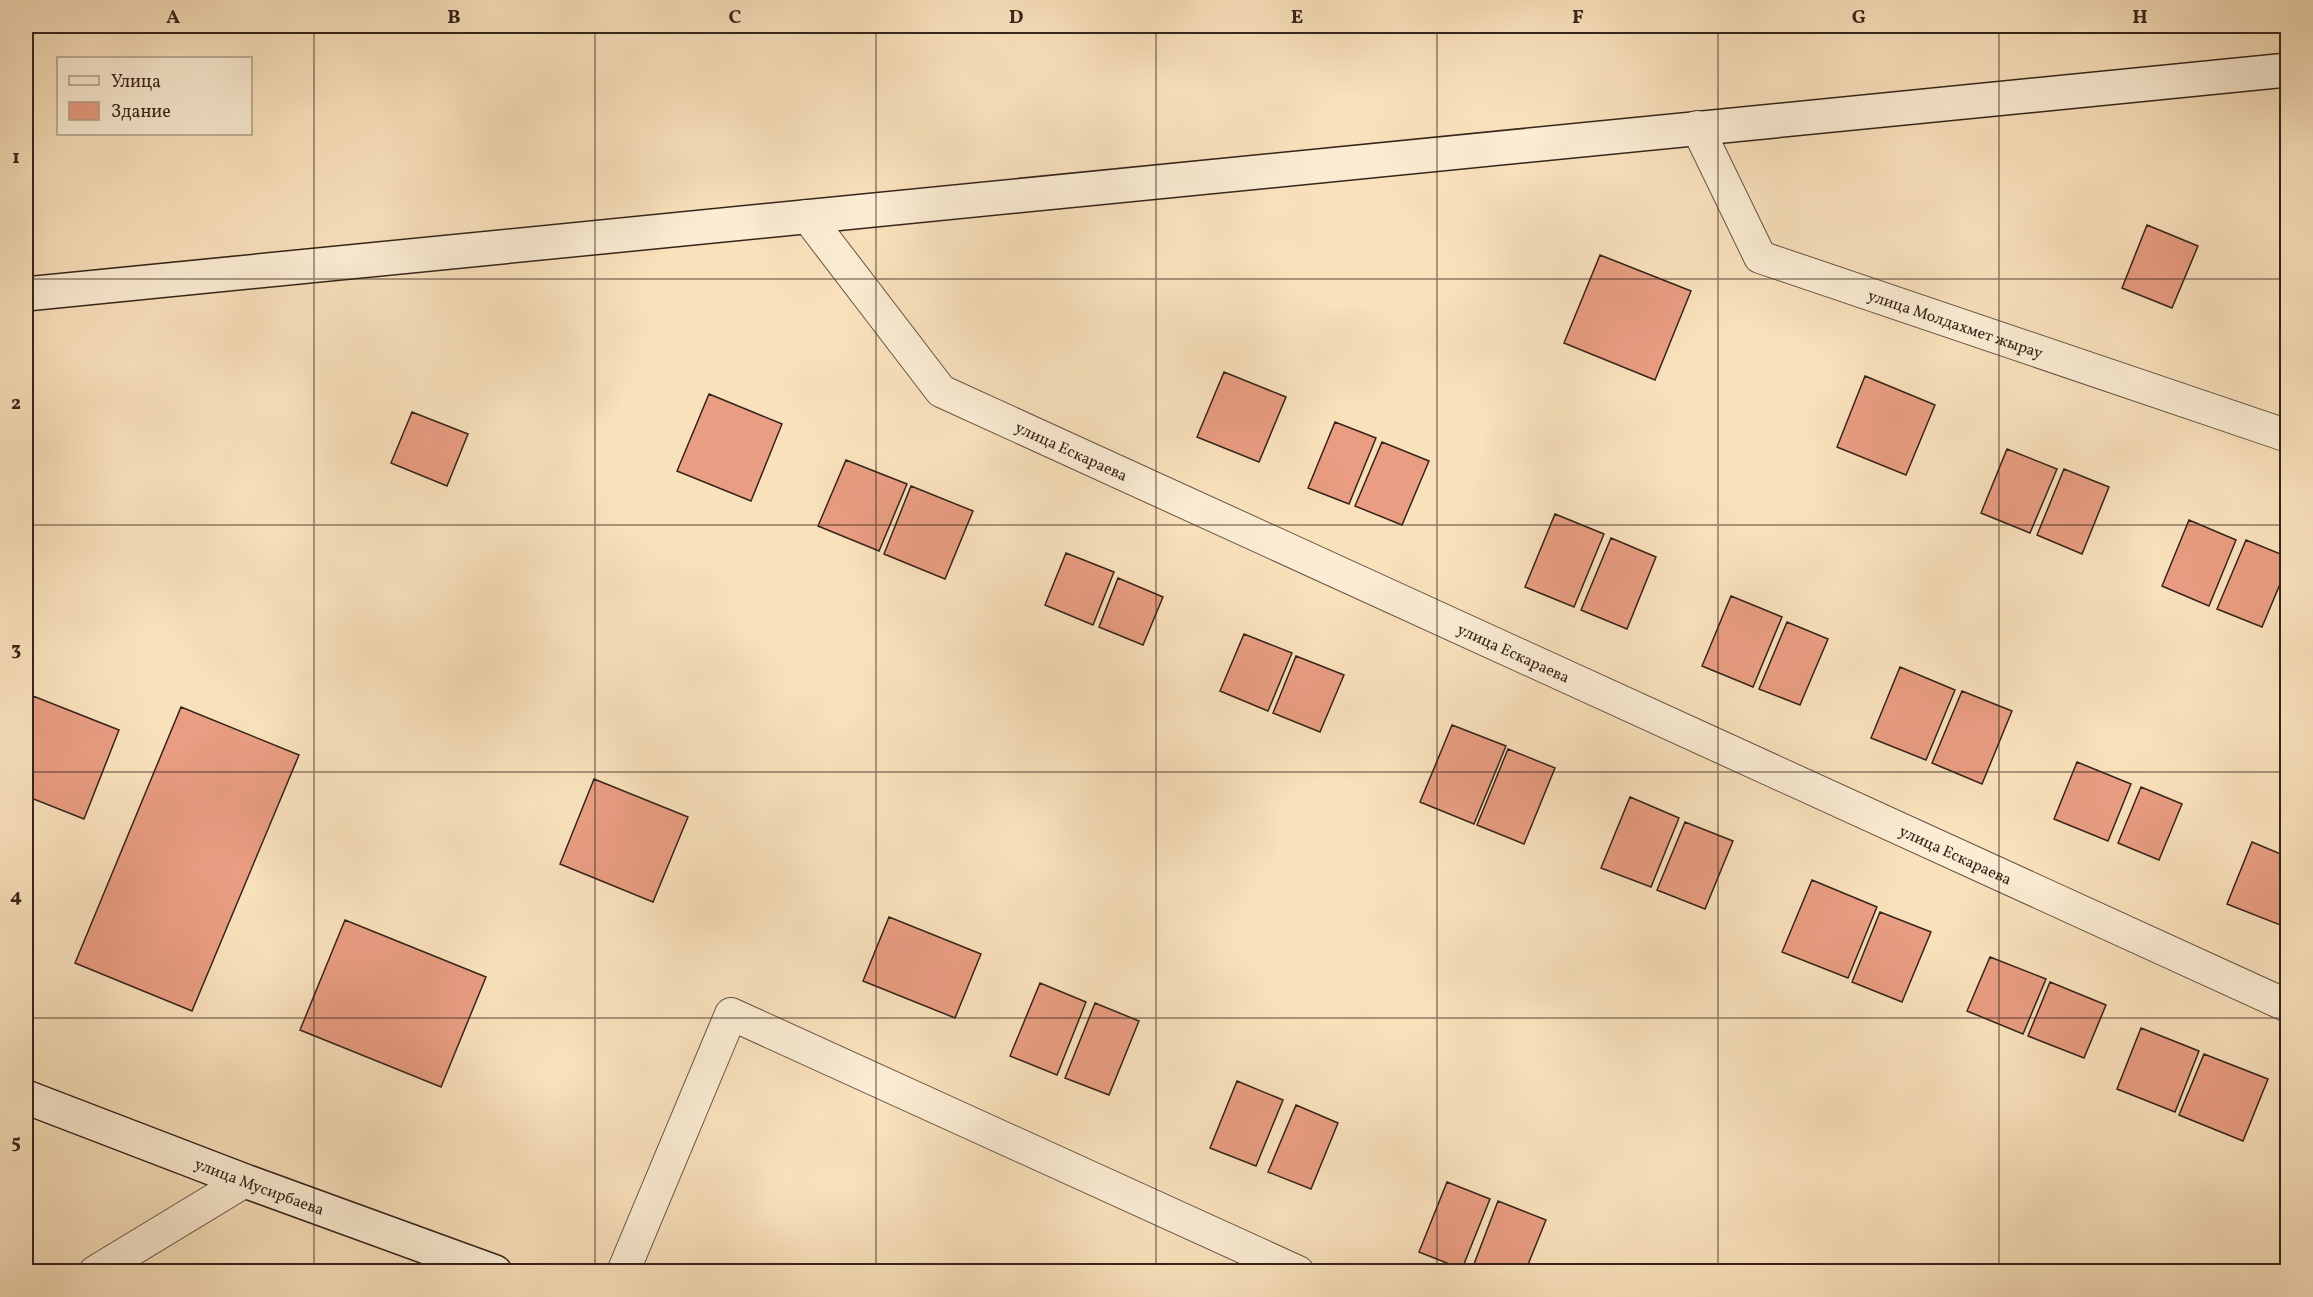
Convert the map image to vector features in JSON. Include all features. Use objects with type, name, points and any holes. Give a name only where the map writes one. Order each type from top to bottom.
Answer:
[{"type":"main road","points":[[26,294],[2288,70]]},
{"type":"main road","name":"улица Мусирбаева","points":[[26,1097],[245,1182],[495,1272]]},
{"type":"street","name":"улица Молдахмет жырау","points":[[1697,127],[1761,257],[2288,436]]},
{"type":"street","name":"улица Ескараева","points":[[807,216],[941,391],[2288,1006]]},
{"type":"street","points":[[623,1272],[731,1014],[1298,1272]]},
{"type":"street","points":[[95,1272],[245,1182]]},
{"type":"building","points":[[2147,225],[2198,246],[2172,308],[2122,288]]},
{"type":"building","points":[[1600,255],[1691,291],[1655,380],[1564,343]]},
{"type":"building","points":[[1224,372],[1286,397],[1259,462],[1197,437]]},
{"type":"building","points":[[1865,376],[1935,405],[1906,475],[1837,447]]},
{"type":"building","points":[[709,394],[782,424],[751,501],[677,471]]},
{"type":"building","points":[[412,412],[468,434],[447,486],[391,463]]},
{"type":"building","points":[[1335,422],[1376,438],[1349,504],[1308,488]]},
{"type":"building","points":[[1382,442],[1429,461],[1402,525],[1355,506]]},
{"type":"building","points":[[2007,449],[2057,469],[2030,533],[1981,513]]},
{"type":"building","points":[[846,460],[907,484],[879,551],[818,526]]},
{"type":"building","points":[[2064,469],[2109,487],[2082,554],[2037,535]]},
{"type":"building","points":[[911,486],[973,511],[945,579],[884,554]]},
{"type":"building","points":[[1555,514],[1604,534],[1574,607],[1525,587]]},
{"type":"building","points":[[2189,520],[2236,540],[2209,606],[2162,586]]},
{"type":"building","points":[[1611,538],[1656,557],[1627,629],[1581,610]]},
{"type":"building","points":[[2246,540],[2288,557],[2288,565],[2262,627],[2217,609]]},
{"type":"building","points":[[1066,553],[1114,572],[1093,625],[1045,605]]},
{"type":"building","points":[[1118,578],[1163,597],[1143,645],[1099,627]]},
{"type":"building","points":[[1731,596],[1782,617],[1753,687],[1702,666]]},
{"type":"building","points":[[1787,622],[1828,639],[1800,705],[1759,689]]},
{"type":"building","points":[[1244,634],[1292,653],[1268,711],[1220,691]]},
{"type":"building","points":[[1296,656],[1344,675],[1320,732],[1273,713]]},
{"type":"building","points":[[1900,667],[1955,690],[1926,760],[1871,738]]},
{"type":"building","points":[[1962,691],[2012,711],[1982,784],[1932,763]]},
{"type":"building","points":[[33,696],[119,730],[84,819],[26,796],[26,717]]},
{"type":"building","points":[[181,707],[299,755],[192,1011],[75,963]]},
{"type":"building","points":[[1452,725],[1506,746],[1474,824],[1420,802]]},
{"type":"building","points":[[1508,749],[1555,768],[1524,844],[1477,825]]},
{"type":"building","points":[[2077,762],[2131,784],[2108,841],[2054,819]]},
{"type":"building","points":[[594,779],[688,817],[653,902],[560,864]]},
{"type":"building","points":[[2141,787],[2182,804],[2159,860],[2118,843]]},
{"type":"building","points":[[1630,797],[1679,818],[1651,887],[1601,868]]},
{"type":"building","points":[[1685,822],[1733,841],[1705,909],[1657,890]]},
{"type":"building","points":[[2252,842],[2288,857],[2288,928],[2227,904]]},
{"type":"building","points":[[1812,880],[1877,907],[1848,978],[1782,952]]},
{"type":"building","points":[[1880,912],[1931,932],[1902,1002],[1852,982]]},
{"type":"building","points":[[889,917],[981,954],[955,1018],[863,981]]},
{"type":"building","points":[[345,920],[486,977],[441,1087],[300,1030]]},
{"type":"building","points":[[1990,957],[2046,979],[2023,1034],[1967,1011]]},
{"type":"building","points":[[2050,982],[2106,1005],[2084,1058],[2028,1036]]},
{"type":"building","points":[[1040,983],[1086,1002],[1057,1075],[1010,1056]]},
{"type":"building","points":[[1095,1003],[1139,1021],[1109,1095],[1065,1078]]},
{"type":"building","points":[[2141,1028],[2199,1051],[2175,1112],[2117,1089]]},
{"type":"building","points":[[2204,1054],[2268,1079],[2243,1141],[2179,1115]]},
{"type":"building","points":[[1237,1081],[1283,1100],[1256,1166],[1210,1148]]},
{"type":"building","points":[[1296,1105],[1338,1123],[1311,1189],[1268,1172]]},
{"type":"building","points":[[1447,1182],[1490,1199],[1462,1269],[1419,1252]]},
{"type":"building","points":[[1498,1201],[1546,1220],[1525,1272],[1471,1272]]}]
